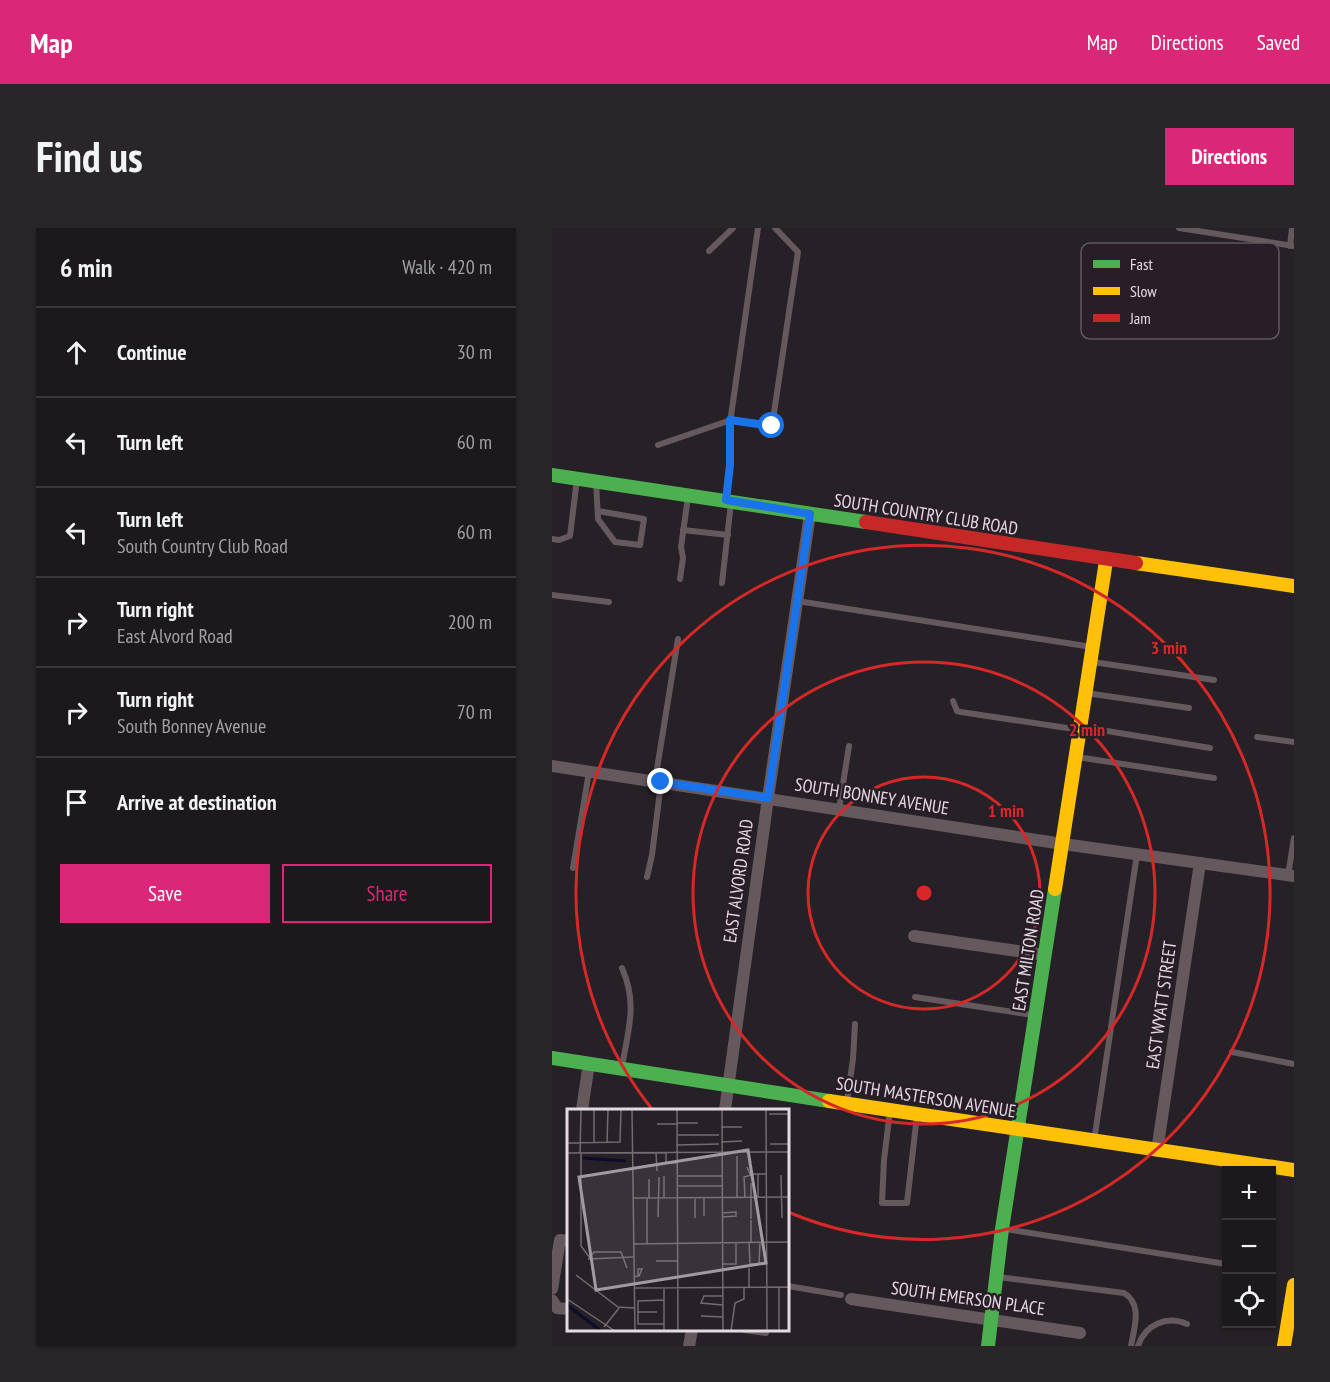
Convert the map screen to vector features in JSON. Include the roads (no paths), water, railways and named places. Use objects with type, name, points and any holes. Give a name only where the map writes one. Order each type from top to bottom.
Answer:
[{"type":"street","name":"SOUTH COUNTRY CLUB ROAD","points":[[552,475],[1106,561],[1294,586]]},
{"type":"street","name":"EAST ALVORD ROAD","points":[[725,1109],[810,514]]},
{"type":"street","name":"EAST MILTON ROAD","points":[[988,1346],[1002,1229],[1106,561]]},
{"type":"street","name":"SOUTH BONNEY AVENUE","points":[[552,766],[1063,844],[1200,863],[1292,869]]},
{"type":"street","name":"EAST WYATT STREET","points":[[1158,1151],[1200,863]]},
{"type":"street","points":[[914,936],[1045,954]]},
{"type":"street","name":"SOUTH MASTERSON AVENUE","points":[[552,1058],[890,1111],[1294,1170]]},
{"type":"street","points":[[582,1109],[589,1063]]},
{"type":"street","points":[[552,1289],[560,1240],[567,1241]]},
{"type":"street","points":[[1284,1346],[1294,1285]]},
{"type":"street","name":"SOUTH EMERSON PLACE","points":[[846,1297],[1080,1333]]},
{"type":"street","points":[[552,1300],[557,1308],[567,1310]]},
{"type":"street","points":[[689,1346],[692,1331]]},
{"type":"lane","points":[[709,251],[733,228]]},
{"type":"lane","points":[[722,583],[729,522],[730,420],[758,228]]},
{"type":"lane","points":[[658,445],[730,420],[772,426],[798,252],[775,228]]},
{"type":"lane","points":[[1179,228],[1273,243]]},
{"type":"lane","points":[[1292,228],[1292,246]]},
{"type":"lane","points":[[552,539],[559,540],[570,536],[577,478]]},
{"type":"lane","points":[[596,482],[598,519],[615,542],[640,545],[644,519],[598,511]]},
{"type":"lane","points":[[680,579],[683,558],[681,547],[688,495]]},
{"type":"lane","points":[[683,530],[728,535]]},
{"type":"lane","points":[[552,595],[609,602]]},
{"type":"lane","points":[[797,601],[1093,647]]},
{"type":"lane","points":[[647,877],[652,855],[658,782],[678,639]]},
{"type":"lane","points":[[1091,662],[1214,680]]},
{"type":"lane","points":[[1086,693],[1189,708]]},
{"type":"lane","points":[[953,701],[957,711],[961,712],[1080,729],[1095,729],[1210,748]]},
{"type":"lane","points":[[1257,737],[1294,742]]},
{"type":"lane","points":[[839,809],[849,746]]},
{"type":"lane","points":[[1076,757],[1214,778]]},
{"type":"lane","points":[[573,868],[589,771]]},
{"type":"lane","points":[[1292,869],[1294,838]]},
{"type":"lane","points":[[1094,1141],[1137,854]]},
{"type":"lane","points":[[622,968],[629,984],[632,1003],[622,1068]]},
{"type":"lane","points":[[915,997],[1036,1015]]},
{"type":"lane","points":[[846,1104],[853,1059],[855,1024]]},
{"type":"lane","points":[[1232,1052],[1294,1064]]},
{"type":"lane","points":[[890,1111],[882,1203],[907,1203],[918,1115]]},
{"type":"lane","points":[[1002,1229],[1222,1263]]},
{"type":"lane","points":[[997,1277],[1124,1293],[1129,1296],[1137,1309],[1131,1346]]},
{"type":"lane","points":[[789,1286],[846,1297]]},
{"type":"lane","points":[[1138,1346],[1142,1333],[1158,1322],[1179,1320],[1187,1324]]},
{"type":"lane","points":[[754,1331],[765,1333]]}]
